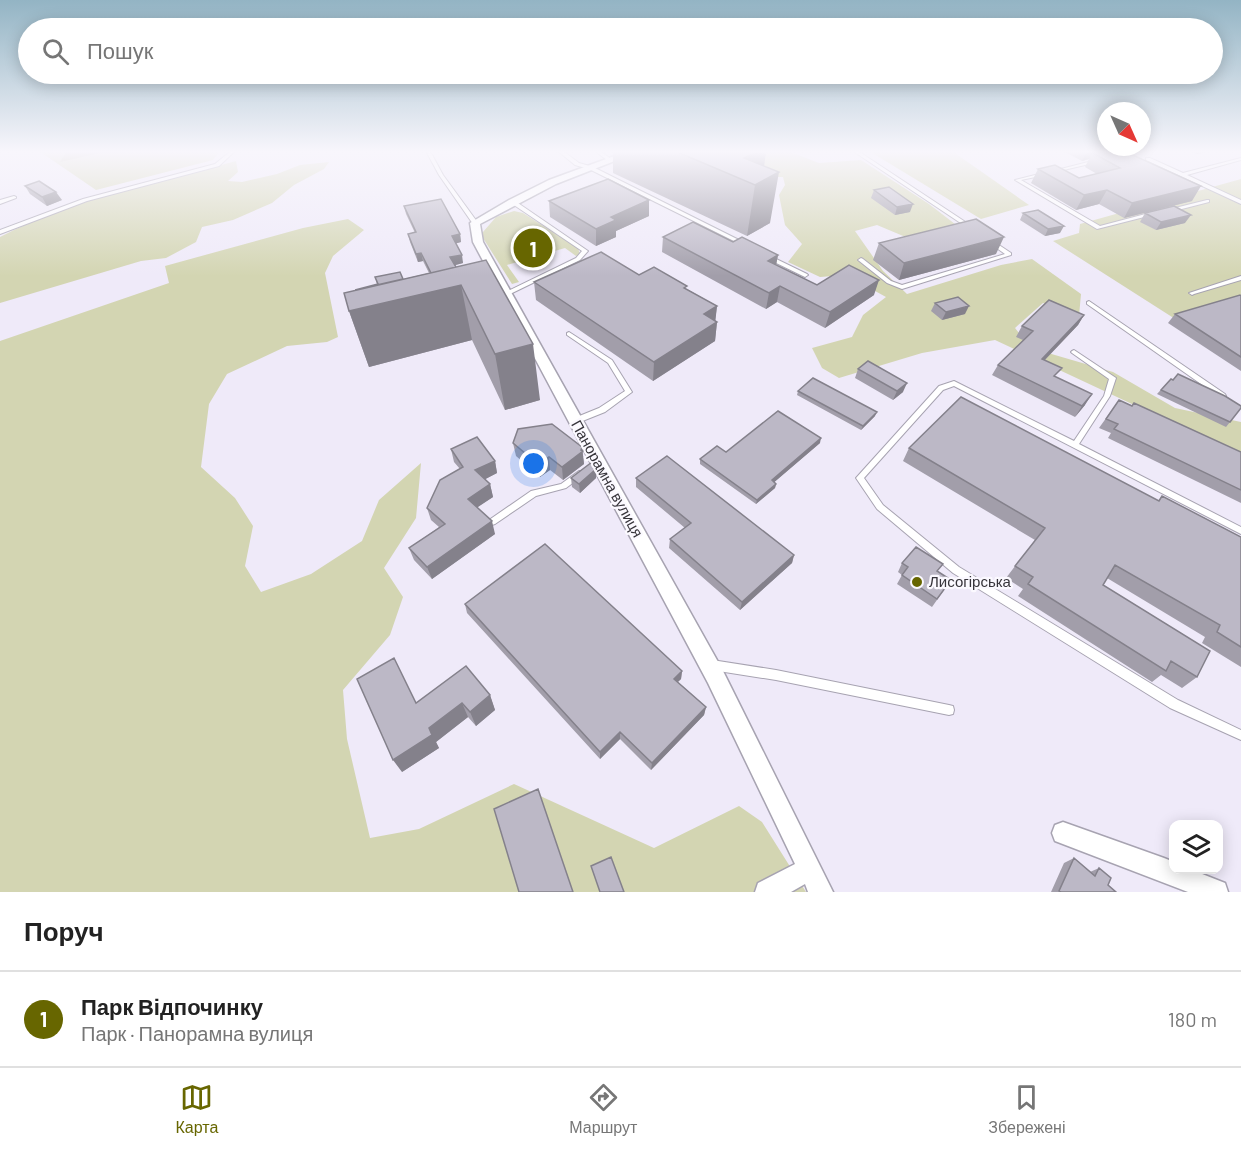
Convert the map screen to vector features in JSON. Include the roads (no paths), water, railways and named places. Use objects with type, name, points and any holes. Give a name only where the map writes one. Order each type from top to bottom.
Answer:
[{"type":"street","points":[[475,223],[535,193]]},
{"type":"street","name":"Панорамна вулиця","points":[[475,223],[478,242],[709,665],[821,892]]},
{"type":"street","points":[[1063,834],[1156,866],[1216,892]]},
{"type":"street","points":[[767,892],[809,869]]},
{"type":"lane","points":[[0,232],[85,200],[113,193]]},
{"type":"lane","points":[[453,193],[475,223]]},
{"type":"lane","points":[[640,193],[751,248]]},
{"type":"lane","points":[[918,193],[981,234]]},
{"type":"lane","points":[[1039,193],[1099,228],[1207,201],[1198,197]]},
{"type":"lane","points":[[1218,193],[1241,202]]},
{"type":"lane","points":[[0,202],[15,197]]},
{"type":"lane","points":[[506,294],[578,259],[585,251],[513,202]]},
{"type":"lane","points":[[861,260],[889,282],[902,287],[1009,254],[990,241]]},
{"type":"lane","points":[[762,253],[805,275]]},
{"type":"lane","points":[[1192,292],[1241,278]]},
{"type":"lane","points":[[1089,303],[1232,402]]},
{"type":"lane","points":[[568,334],[610,362],[629,392],[602,410],[575,422]]},
{"type":"lane","points":[[1074,352],[1113,378],[1107,396],[1075,445]]},
{"type":"lane","points":[[1241,531],[954,383],[941,388],[860,478],[880,507],[956,570],[1174,704],[1241,735]]},
{"type":"lane","points":[[492,522],[534,493],[563,486],[597,461]]},
{"type":"lane","points":[[709,665],[776,675],[949,710]]},
{"type":"place","name":"Парк Відпочинку","points":[[533,248]]},
{"type":"place","name":"Лисогірська","points":[[917,582]]}]
